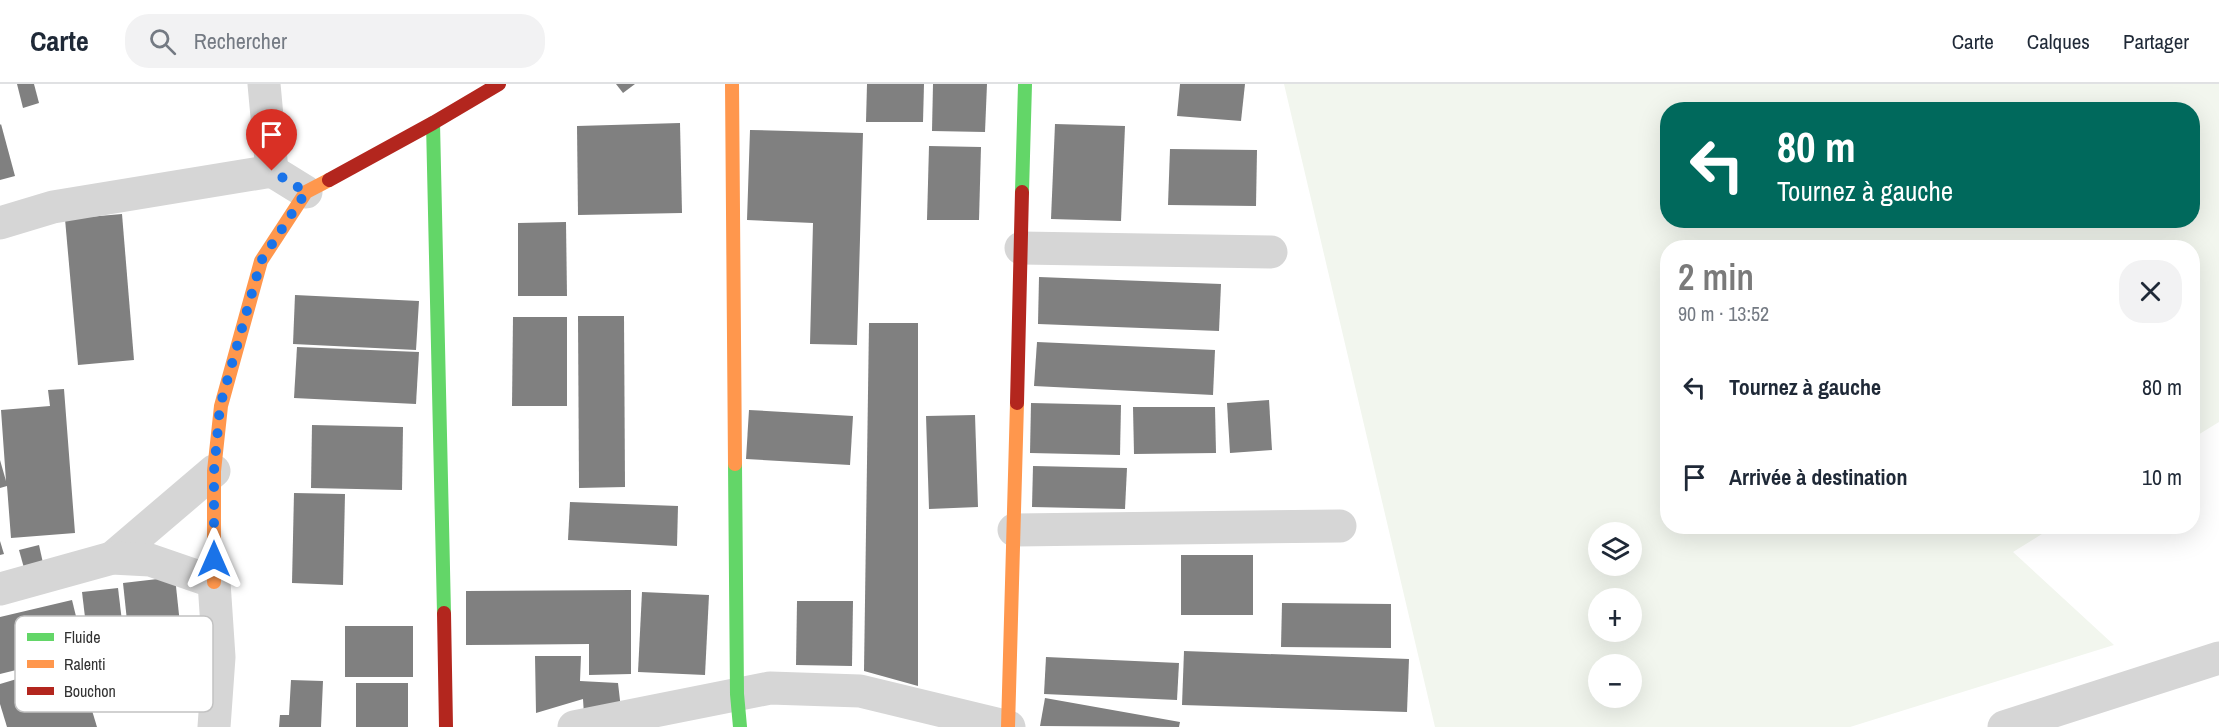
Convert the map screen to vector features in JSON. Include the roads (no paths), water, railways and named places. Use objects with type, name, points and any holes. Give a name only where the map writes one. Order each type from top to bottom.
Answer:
[{"type":"street","points":[[264,84],[272,171]]},
{"type":"street","points":[[214,727],[219,657],[214,582],[214,471],[220,406],[261,261],[306,192],[433,123],[499,84]]},
{"type":"street","points":[[732,84],[737,694],[740,727]]},
{"type":"street","points":[[574,727],[770,688],[860,691],[1008,727],[1025,84]]},
{"type":"street","points":[[433,123],[447,727]]},
{"type":"street","points":[[0,223],[53,207],[272,171],[306,192]]},
{"type":"street","points":[[1021,248],[1271,252]]},
{"type":"street","points":[[112,558],[214,471]]},
{"type":"street","points":[[1014,530],[1340,526]]},
{"type":"street","points":[[0,589],[112,558],[150,560],[214,582]]},
{"type":"street","points":[[2004,727],[2219,658]]}]
